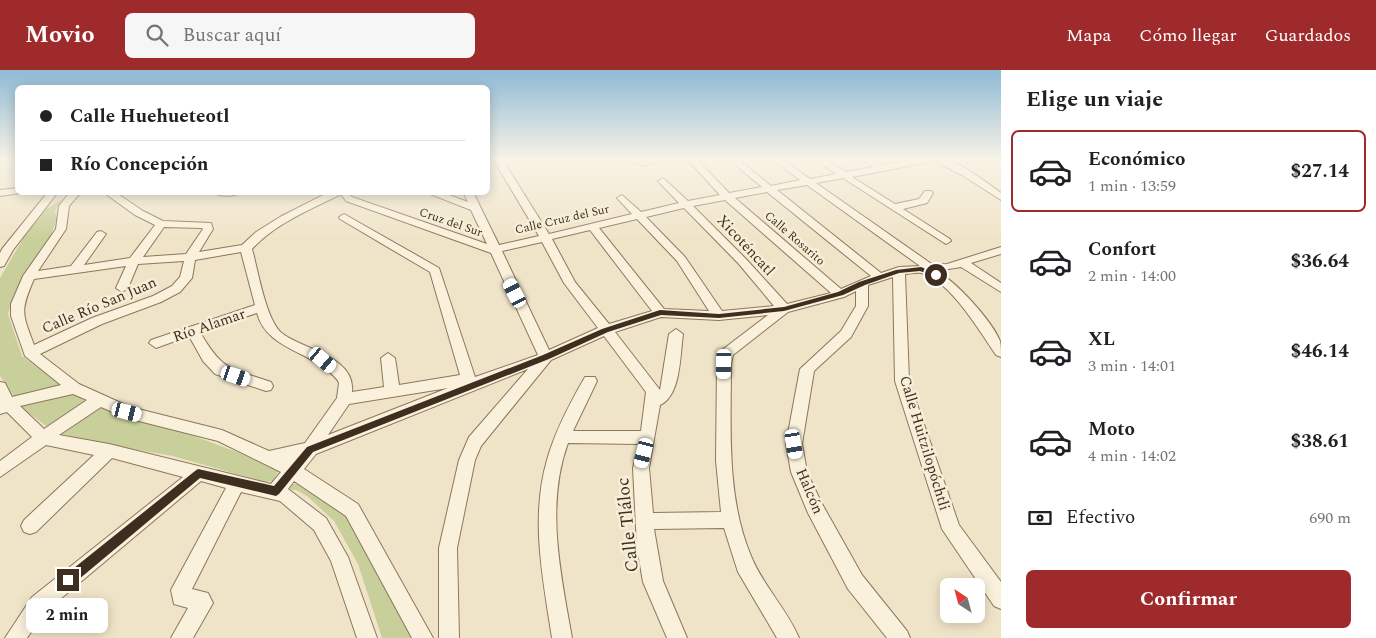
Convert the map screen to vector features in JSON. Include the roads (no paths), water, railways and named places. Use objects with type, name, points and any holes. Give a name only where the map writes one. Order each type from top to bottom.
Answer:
[{"type":"street","name":"Calle Tláloc","points":[[514,186],[545,236],[570,283],[605,330],[649,383],[654,402],[641,468],[644,520],[653,582],[677,638]]},
{"type":"street","name":"Xicoténcatl","points":[[668,186],[784,309]]},
{"type":"street","name":"Calle Rosarito","points":[[716,186],[840,294]]},
{"type":"street","points":[[764,186],[879,277]]},
{"type":"street","name":"Calle Cruz del Sur","points":[[493,250],[591,225],[784,186]]},
{"type":"street","points":[[813,186],[926,269],[951,285],[1001,352]]},
{"type":"street","points":[[861,186],[946,241]]},
{"type":"street","points":[[993,186],[1001,197]]},
{"type":"street","points":[[0,194],[15,192]]},
{"type":"street","points":[[893,207],[923,201],[928,193]]},
{"type":"street","points":[[0,264],[4,250],[51,195]]},
{"type":"street","points":[[44,203],[66,195]]},
{"type":"street","points":[[72,195],[64,206],[61,229],[29,276],[17,304],[16,316],[30,353],[74,388],[127,412],[222,436],[292,470],[352,510],[422,638]]},
{"type":"street","points":[[112,195],[139,213],[161,224],[207,225],[208,229],[190,257]]},
{"type":"street","points":[[29,276],[134,261],[190,257],[246,248],[260,234],[284,219],[341,195]]},
{"type":"street","name":"Cruz del Sur","points":[[346,195],[493,250]]},
{"type":"street","points":[[439,195],[476,208]]},
{"type":"street","points":[[470,195],[493,250],[546,357]]},
{"type":"street","points":[[622,198],[681,259],[719,316]]},
{"type":"street","points":[[344,217],[435,270],[470,382]]},
{"type":"street","points":[[122,288],[134,261],[161,224]]},
{"type":"street","points":[[591,225],[660,313]]},
{"type":"street","points":[[75,269],[101,234]]},
{"type":"street","points":[[246,248],[266,322],[278,337],[323,360],[343,376],[346,383],[344,398],[310,449],[276,491]]},
{"type":"street","points":[[270,458],[310,449],[470,382],[546,357],[605,330],[660,313],[719,316],[784,309],[840,294],[862,283],[899,271],[963,263],[1001,250]]},
{"type":"street","name":"Calle Río San Juan","points":[[30,353],[97,321],[176,289],[186,278],[190,257]]},
{"type":"street","points":[[963,263],[1001,288]]},
{"type":"street","name":"Calle Huitzilopóchtli","points":[[899,271],[902,381],[951,529],[1001,599]]},
{"type":"street","name":"Halcón","points":[[862,283],[862,306],[846,334],[807,369],[794,444],[799,472],[814,507],[855,582],[900,638]]},
{"type":"street","name":"Río Alamar","points":[[156,343],[261,306]]},
{"type":"street","points":[[784,309],[727,353],[724,364],[723,454],[731,520],[742,557],[789,638]]},
{"type":"street","points":[[193,331],[208,358],[220,370],[266,386]]},
{"type":"street","points":[[654,402],[660,400],[667,392],[676,334]]},
{"type":"street","points":[[449,638],[448,548],[467,460],[474,442],[546,357]]},
{"type":"street","points":[[388,358],[392,389]]},
{"type":"street","points":[[562,638],[547,539],[552,472],[564,437],[590,380]]},
{"type":"street","points":[[344,398],[392,389],[470,382]]},
{"type":"street","points":[[0,387],[4,406],[43,438],[109,451],[198,474],[276,491],[285,495],[305,509],[320,524],[339,557],[367,638]]},
{"type":"street","points":[[4,406],[38,394],[74,388]]},
{"type":"street","points":[[0,470],[70,418],[100,400]]},
{"type":"street","points":[[564,437],[648,438]]},
{"type":"street","points":[[30,526],[109,451]]},
{"type":"street","points":[[15,638],[39,604],[198,474]]},
{"type":"street","points":[[181,638],[203,603],[201,600],[181,597],[181,590],[237,482]]},
{"type":"street","points":[[644,520],[731,520]]}]
